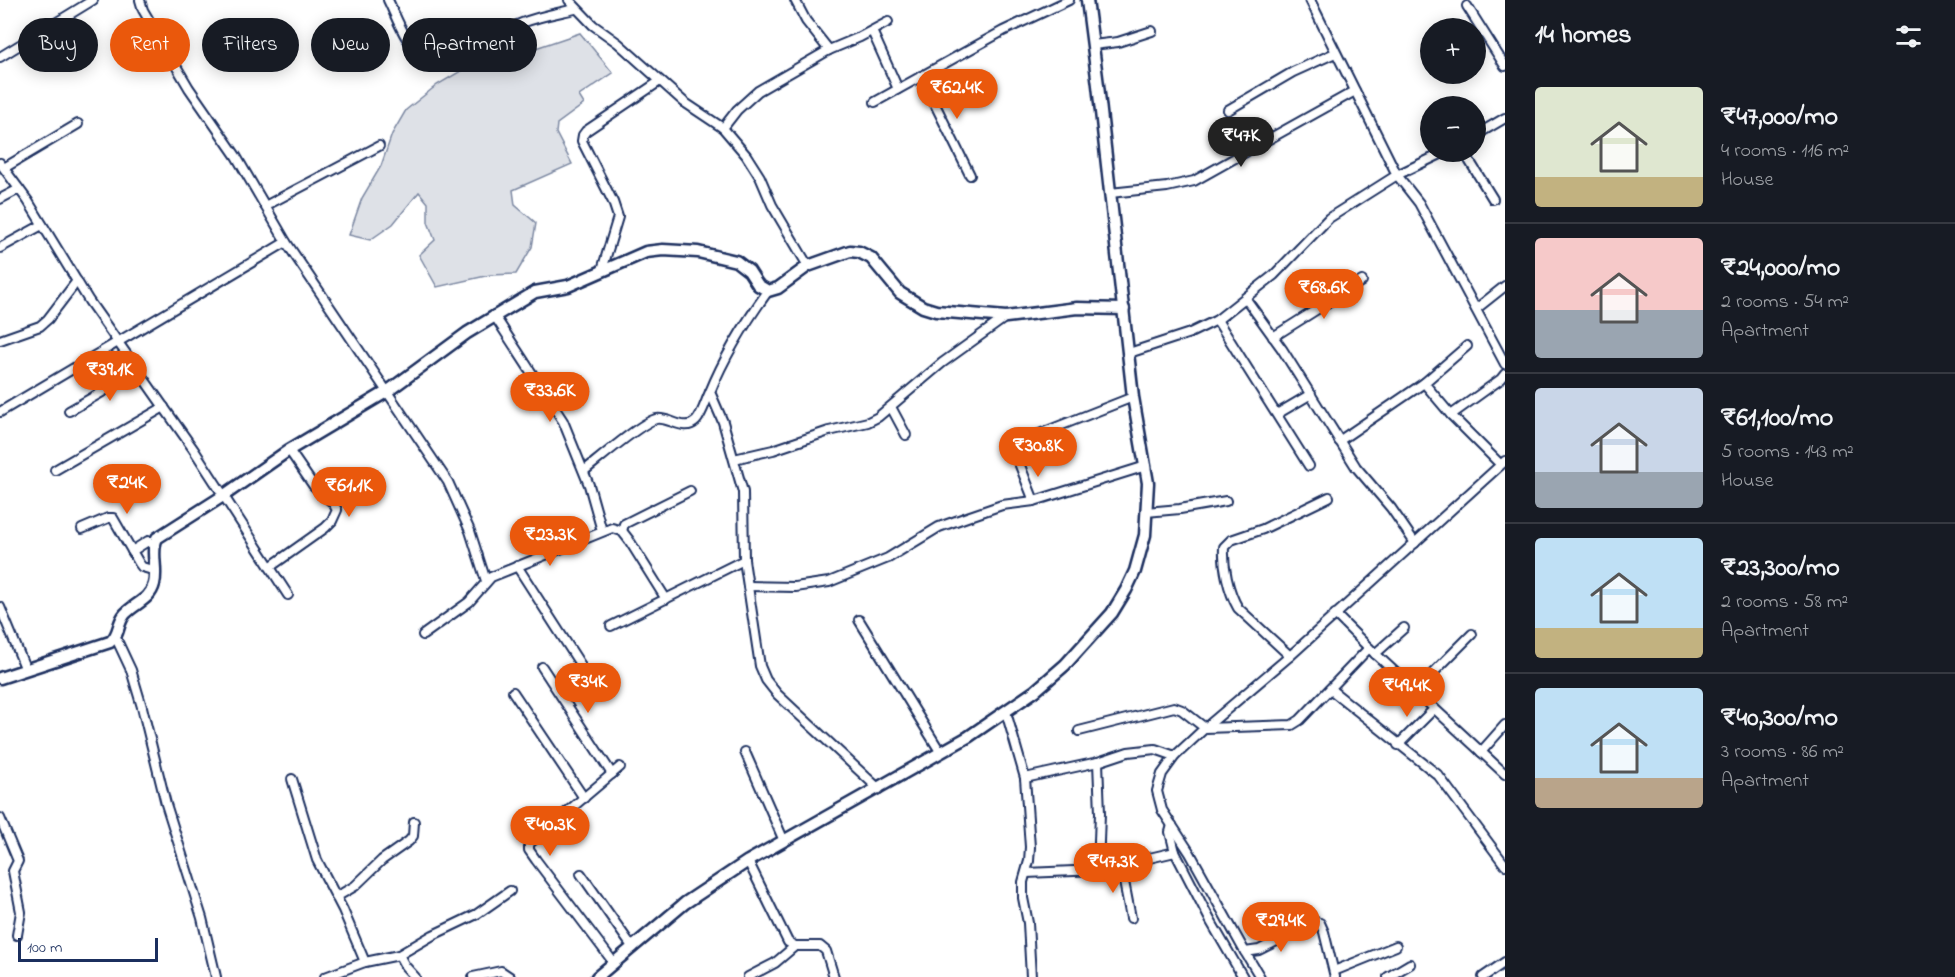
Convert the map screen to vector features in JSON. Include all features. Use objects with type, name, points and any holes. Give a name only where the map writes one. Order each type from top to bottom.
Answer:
[{"type":"street","points":[[0,57],[93,0]]},
{"type":"street","points":[[140,0],[143,10],[183,78],[236,156],[286,242],[448,482],[470,531],[486,581]]},
{"type":"street","points":[[388,0],[409,42],[418,53],[434,60],[443,60],[455,55],[524,22],[575,9]]},
{"type":"street","points":[[569,0],[575,9],[618,43],[684,102],[723,128],[746,155],[760,177],[772,205],[808,266]]},
{"type":"street","points":[[795,0],[806,21],[829,51]]},
{"type":"street","points":[[875,102],[1003,32],[1069,0]]},
{"type":"street","points":[[597,977],[685,903],[748,861],[941,753],[1035,691],[1065,665],[1112,613],[1135,571],[1145,535],[1146,466],[1133,398],[1087,0]]},
{"type":"street","points":[[1310,0],[1397,175],[1419,203],[1505,364]]},
{"type":"street","points":[[1467,6],[1505,66]]},
{"type":"street","points":[[723,128],[737,110],[758,91],[829,51],[888,22]]},
{"type":"street","points":[[872,31],[898,89]]},
{"type":"street","points":[[1093,45],[1118,42],[1152,31]]},
{"type":"street","points":[[1228,110],[1293,72],[1335,53]]},
{"type":"street","points":[[921,76],[970,175]]},
{"type":"street","points":[[602,270],[618,217],[613,202],[582,141],[583,135],[660,81]]},
{"type":"street","points":[[1110,193],[1174,186],[1194,181],[1355,91]]},
{"type":"street","points":[[1486,129],[1505,118]]},
{"type":"street","points":[[78,124],[2,166],[288,595]]},
{"type":"street","points":[[265,206],[379,146]]},
{"type":"street","points":[[1129,353],[1190,333],[1217,320],[1274,275],[1329,218],[1397,175],[1424,162]]},
{"type":"street","points":[[1470,162],[1493,199]]},
{"type":"street","points":[[0,199],[19,189]]},
{"type":"street","points":[[0,248],[42,225]]},
{"type":"street","points":[[0,412],[286,242]]},
{"type":"street","points":[[0,678],[110,642],[116,638],[127,611],[148,597],[153,586],[156,572],[153,544],[163,533],[223,496],[289,450],[388,391],[467,333],[535,292],[568,286],[646,252],[663,250],[698,252],[736,261],[749,271],[758,285],[768,291]]},
{"type":"street","points":[[584,471],[654,419],[670,420],[678,425],[689,425],[696,421],[726,356],[768,291],[778,288],[808,266],[850,251],[859,252],[871,258],[900,293],[923,308],[1006,317],[1077,308],[1124,309]]},
{"type":"street","points":[[0,340],[40,326],[77,281]]},
{"type":"street","points":[[1273,337],[1362,281]]},
{"type":"street","points":[[1476,309],[1505,286]]},
{"type":"street","points":[[1246,299],[1311,394],[1356,467],[1391,508],[1415,543]]},
{"type":"street","points":[[494,315],[563,421],[584,471],[602,531]]},
{"type":"street","points":[[734,459],[773,450],[878,417],[942,363],[1006,317]]},
{"type":"street","points":[[1217,320],[1309,466]]},
{"type":"street","points":[[1339,441],[1424,383],[1467,346]]},
{"type":"street","points":[[69,411],[139,371]]},
{"type":"street","points":[[1451,415],[1502,379],[1505,374]]},
{"type":"street","points":[[1260,977],[1190,853],[1162,810],[1157,791],[1162,774],[1175,756],[1290,656],[1503,462],[1451,415],[1424,383]]},
{"type":"street","points":[[710,392],[723,422],[743,492],[744,560],[758,658],[766,680],[777,694],[879,789]]},
{"type":"street","points":[[1277,414],[1311,394]]},
{"type":"street","points":[[1029,438],[1133,398]]},
{"type":"street","points":[[55,470],[164,407]]},
{"type":"street","points":[[891,407],[906,435]]},
{"type":"street","points":[[270,567],[325,528],[332,521],[337,510],[333,503],[313,484],[289,450]]},
{"type":"street","points":[[1019,463],[1034,501]]},
{"type":"street","points":[[748,586],[795,587],[829,582],[888,558],[939,527],[1002,505],[1034,501],[1146,466]]},
{"type":"street","points":[[622,531],[624,524],[690,491]]},
{"type":"street","points":[[1290,656],[1238,608],[1232,599],[1224,547],[1231,540],[1263,529],[1329,497]]},
{"type":"street","points":[[1146,512],[1226,501]]},
{"type":"street","points":[[82,529],[113,518],[141,567],[156,572]]},
{"type":"street","points":[[423,635],[469,602],[486,581],[497,573],[612,528],[622,531],[666,599]]},
{"type":"street","points":[[132,551],[148,541],[153,544]]},
{"type":"street","points":[[611,626],[744,560]]},
{"type":"street","points":[[517,566],[580,664]]},
{"type":"street","points":[[0,608],[26,669]]},
{"type":"street","points":[[1335,614],[1505,774]]},
{"type":"street","points":[[859,620],[941,753]]},
{"type":"street","points":[[1078,731],[1174,707],[1182,710],[1205,728],[1292,725],[1372,651],[1404,628]]},
{"type":"street","points":[[1415,691],[1472,634]]},
{"type":"street","points":[[116,638],[131,670],[142,707],[166,804],[202,918],[216,977]]},
{"type":"street","points":[[542,667],[612,774]]},
{"type":"street","points":[[1330,689],[1438,775],[1505,865]]},
{"type":"street","points":[[513,692],[584,798]]},
{"type":"street","points":[[1398,745],[1434,709]]},
{"type":"street","points":[[1006,712],[1025,778],[1030,847],[1023,882],[1023,898],[1028,923],[1031,977]]},
{"type":"street","points":[[1481,752],[1505,725]]},
{"type":"street","points":[[1025,778],[1098,762],[1128,752],[1155,749],[1175,756]]},
{"type":"street","points":[[745,752],[784,842]]},
{"type":"street","points":[[1098,762],[1100,813],[1098,870]]},
{"type":"street","points":[[614,963],[529,850],[529,844],[620,767]]},
{"type":"street","points":[[292,779],[317,860],[365,962]]},
{"type":"street","points":[[0,818],[18,861],[13,871],[21,912],[17,935]]},
{"type":"street","points":[[336,897],[355,886],[382,860],[404,846],[413,836],[414,822]]},
{"type":"street","points":[[1172,825],[1170,832],[1175,852],[1243,977]]},
{"type":"street","points":[[1026,873],[1098,870],[1175,852]]},
{"type":"street","points":[[748,861],[788,942],[795,946],[820,946],[826,951],[834,977]]},
{"type":"street","points":[[1121,866],[1131,918]]},
{"type":"street","points":[[581,874],[633,948]]},
{"type":"street","points":[[325,977],[365,962],[399,955],[433,935],[477,914],[510,891]]},
{"type":"street","points":[[1245,952],[1258,950],[1316,922],[1323,927],[1335,974],[1396,946]]},
{"type":"street","points":[[748,977],[775,963],[795,946]]},
{"type":"street","points":[[399,955],[415,977]]},
{"type":"street","points":[[1483,977],[1505,962]]},
{"type":"street","points":[[1388,977],[1410,964]]},
{"type":"street","points":[[473,977],[501,971],[510,977]]},
{"type":"shaded area","points":[[580,33],[613,73],[579,96],[584,104],[557,124],[556,133],[572,164],[513,190],[515,205],[536,223],[532,247],[516,274],[490,275],[437,287],[419,255],[435,240],[428,222],[428,203],[419,192],[393,224],[370,240],[349,235],[362,198],[381,166],[392,134],[406,110],[437,85],[459,72],[537,72],[537,48]]}]
